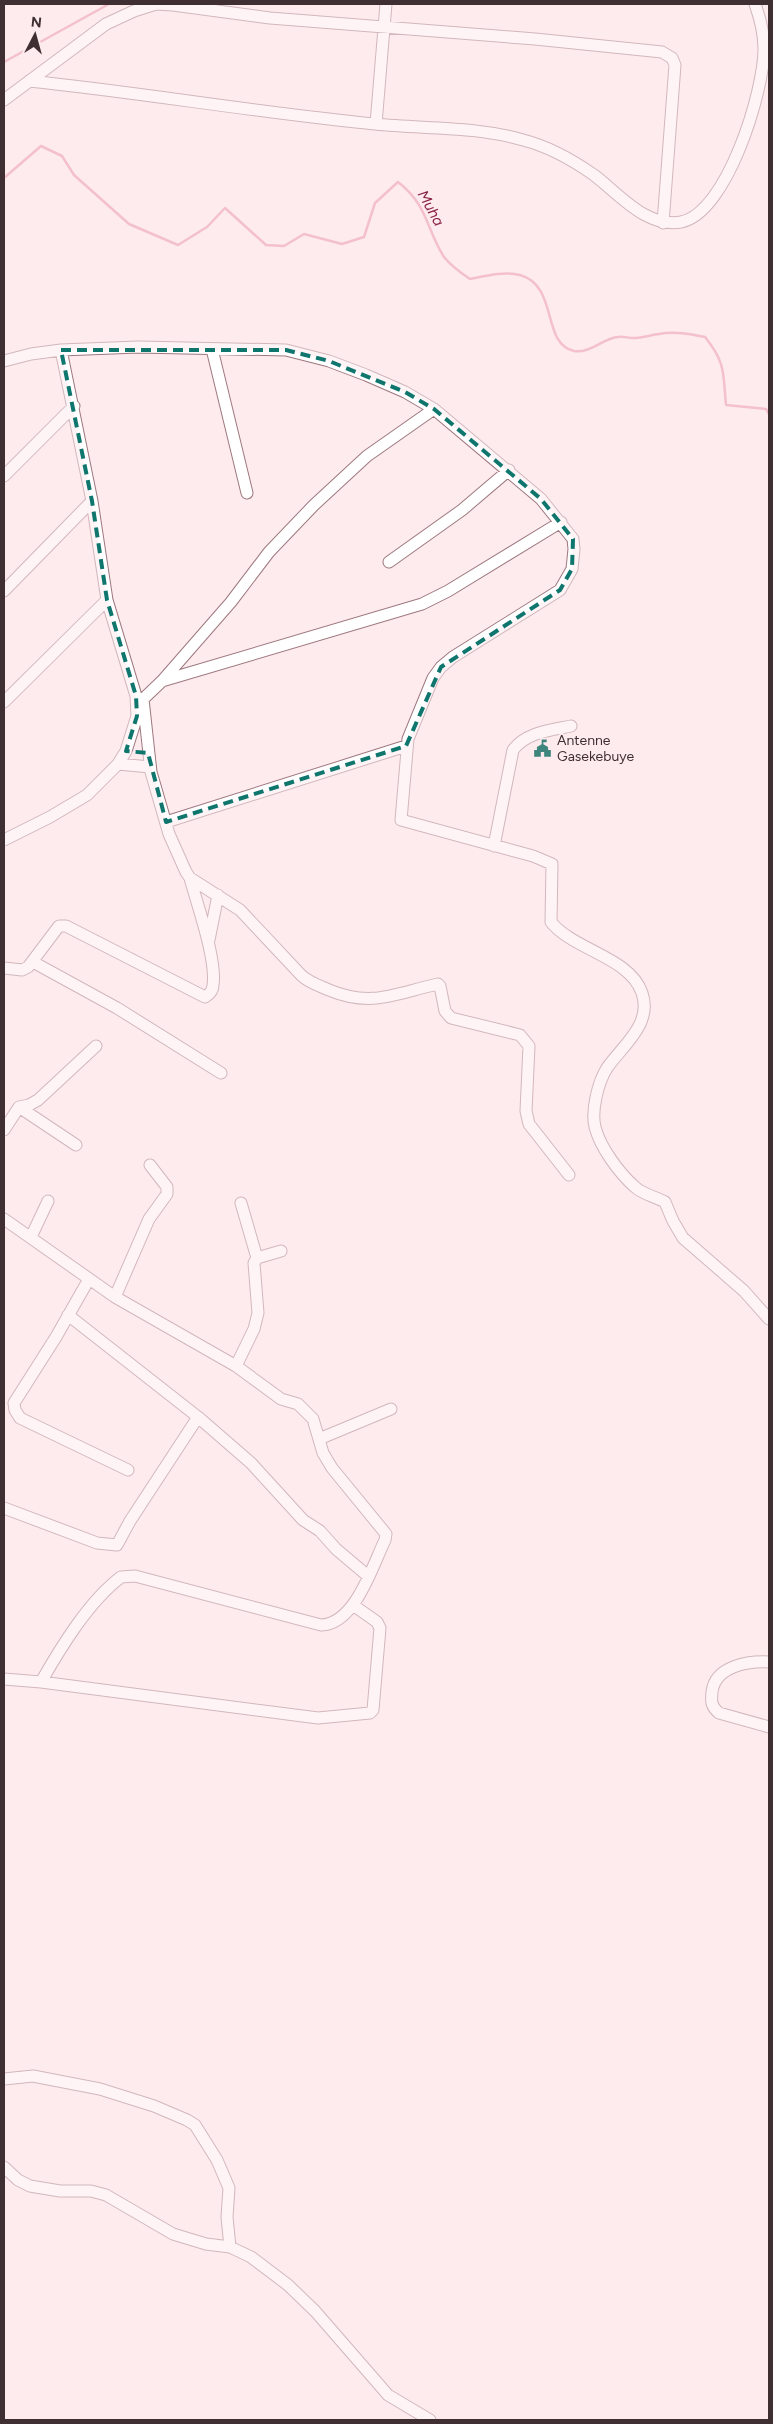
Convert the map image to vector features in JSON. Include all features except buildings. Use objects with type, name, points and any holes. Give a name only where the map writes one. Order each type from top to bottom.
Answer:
[{"type":"street","points":[[4,100],[106,24],[134,11],[156,4],[384,29],[536,39],[662,52],[669,55],[675,65],[663,223]]},
{"type":"street","points":[[376,124],[386,4]]},
{"type":"street","points":[[29,81],[376,124],[500,134],[526,140],[592,174],[644,214],[663,223],[681,222],[694,217],[704,209],[727,176],[743,140],[762,77],[764,48],[760,20],[755,4]]},
{"type":"street","points":[[4,361],[31,354],[61,350],[138,347],[286,350],[305,354],[366,375],[405,392],[434,409],[509,470],[541,499],[561,522],[573,539],[574,548],[572,569],[568,580],[560,590],[550,598],[493,630],[441,667],[433,678],[406,746],[401,820],[533,856],[552,864],[551,922],[564,934],[627,972],[643,993],[643,1016],[638,1029],[629,1044],[607,1068],[600,1084],[595,1112],[595,1125],[599,1137],[616,1165],[635,1188],[665,1202],[673,1222],[683,1238],[744,1291],[769,1318]]},
{"type":"street","points":[[212,349],[247,493]]},
{"type":"street","points":[[4,968],[22,970],[33,962],[40,949],[59,926],[66,926],[205,997],[212,991],[214,983],[208,944],[190,878],[166,822],[150,767],[140,702],[107,600],[92,501],[61,350]]},
{"type":"street","points":[[4,476],[74,406]]},
{"type":"street","points":[[4,840],[50,817],[87,795],[118,764],[126,751],[140,702],[162,681],[290,528],[367,456],[434,409]]},
{"type":"street","points":[[389,562],[462,510],[509,470]]},
{"type":"street","points":[[4,592],[92,501]]},
{"type":"street","points":[[162,681],[422,604],[448,592],[561,522]]},
{"type":"street","points":[[4,702],[107,600]]},
{"type":"street","points":[[494,846],[513,750],[523,739],[571,726]]},
{"type":"street","points":[[166,822],[406,746]]},
{"type":"street","points":[[126,751],[148,753]]},
{"type":"street","points":[[118,764],[150,767]]},
{"type":"street","points":[[190,878],[240,910],[302,976],[313,984],[358,1000],[400,994],[438,984],[445,1011],[451,1018],[520,1034],[524,1037],[529,1046],[526,1112],[529,1124],[569,1174]]},
{"type":"street","points":[[208,944],[218,895]]},
{"type":"street","points":[[33,962],[117,1008],[221,1073]]},
{"type":"street","points":[[4,1130],[19,1107],[29,1105],[38,1100],[96,1046]]},
{"type":"street","points":[[19,1107],[76,1145]]},
{"type":"street","points":[[115,1297],[149,1219],[167,1194],[168,1187],[150,1165]]},
{"type":"street","points":[[31,1237],[48,1201]]},
{"type":"street","points":[[242,1203],[257,1258]]},
{"type":"street","points":[[4,1219],[115,1297],[236,1366],[281,1399],[298,1404],[313,1419],[324,1453],[332,1468],[386,1534],[353,1605],[335,1622],[321,1625],[135,1576],[121,1577],[89,1611],[60,1649],[42,1682]]},
{"type":"street","points":[[236,1366],[254,1328],[258,1313],[254,1263],[257,1258],[282,1251]]},
{"type":"street","points":[[89,1279],[14,1403],[15,1410],[20,1418],[128,1470]]},
{"type":"street","points":[[68,1315],[198,1417],[251,1463],[304,1520],[320,1531],[336,1549],[368,1576]]},
{"type":"street","points":[[319,1439],[391,1409]]},
{"type":"street","points":[[4,1508],[97,1543],[118,1545],[130,1521],[198,1417]]},
{"type":"street","points":[[4,1679],[42,1682],[318,1718],[370,1714],[373,1710],[380,1628],[377,1622],[353,1605]]},
{"type":"street","points":[[769,1662],[747,1662],[726,1670],[717,1677],[712,1686],[711,1701],[713,1708],[719,1713],[769,1727]]},
{"type":"street","points":[[4,2079],[33,2076],[91,2087],[154,2106],[191,2122],[202,2134],[227,2180],[229,2188],[227,2217],[230,2247]]},
{"type":"street","points":[[4,2167],[18,2180],[30,2186],[52,2191],[91,2191],[106,2195],[173,2234],[206,2244],[230,2247],[262,2265],[288,2285],[315,2311],[388,2395],[430,2420]]},
{"type":"highlighted area","points":[[61,350],[286,350],[329,361],[405,392],[434,409],[541,499],[573,539],[572,569],[560,590],[441,667],[406,746],[166,822],[148,753],[126,751],[137,716],[136,696],[107,600],[92,501]]},
{"type":"waterway","points":[[4,62],[109,4]]},
{"type":"waterway","name":"Muha","points":[[4,178],[41,146],[62,156],[74,175],[129,224],[178,245],[207,227],[225,208],[266,245],[284,246],[304,234],[342,244],[364,237],[375,203],[398,182],[408,191],[421,208],[444,257],[460,272],[470,279],[495,274],[514,274],[532,281],[546,302],[557,338],[564,346],[574,351],[580,351],[612,338],[636,338],[665,333],[682,333],[705,337],[717,354],[720,362],[724,376],[726,405],[766,409],[769,414]]},
{"type":"place","name":"Antenne Gasekebuye","points":[[543,748]]}]
